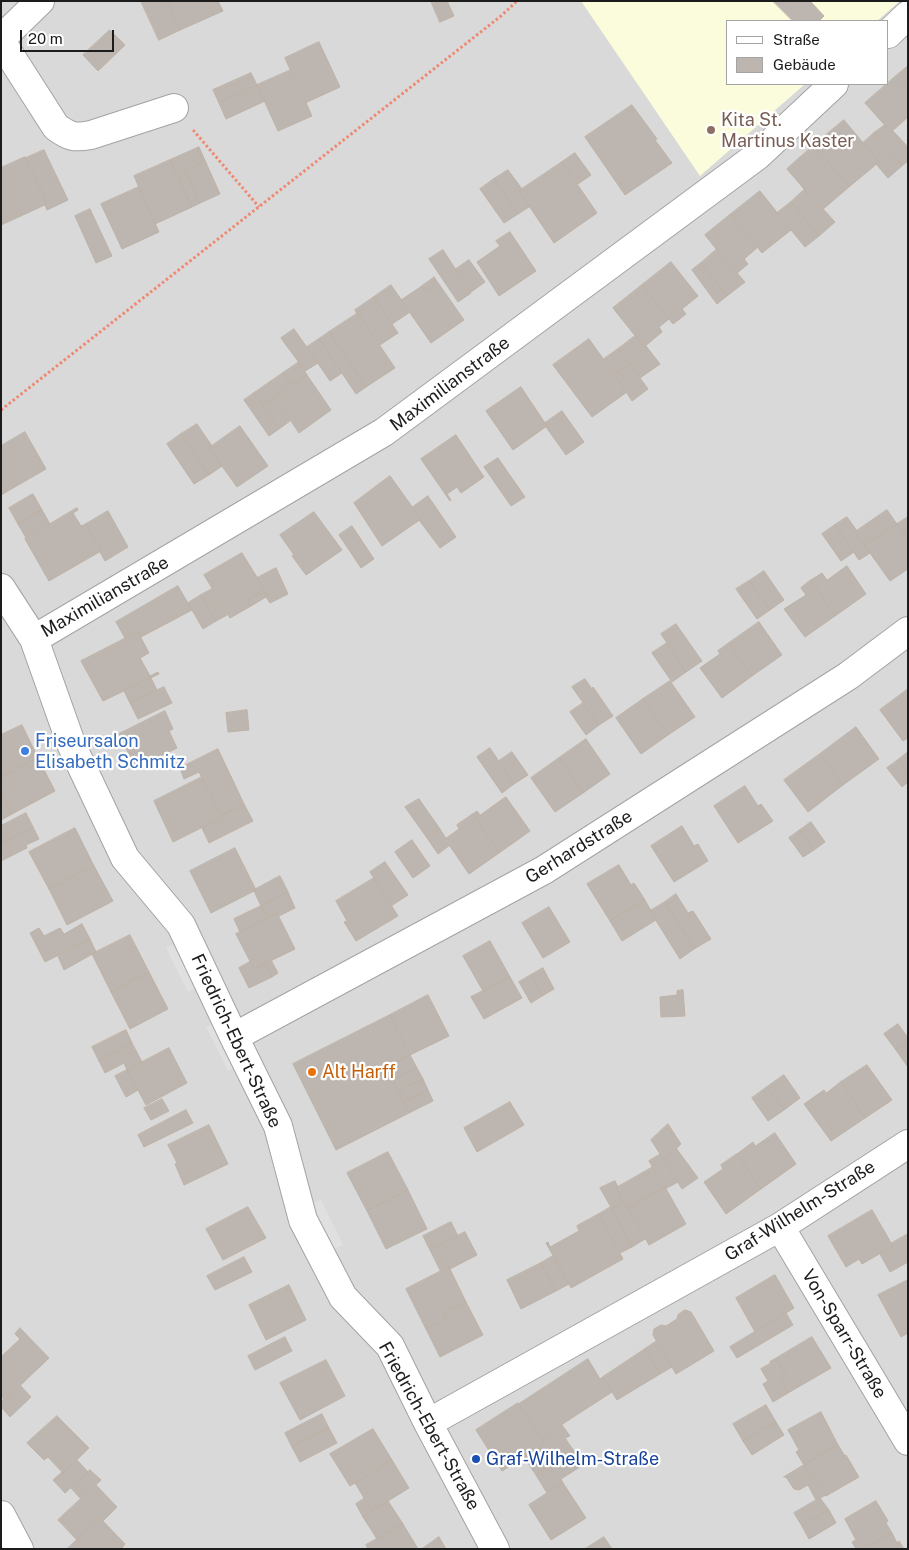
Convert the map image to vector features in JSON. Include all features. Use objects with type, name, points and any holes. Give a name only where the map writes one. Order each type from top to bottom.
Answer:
[{"type":"street","points":[[40,1],[1,40],[56,127],[67,135],[77,137],[91,135],[174,108]]},
{"type":"street","points":[[889,33],[908,15]]},
{"type":"street","name":"Maximilianstraße","points":[[34,639],[384,432],[757,156],[833,85]]},
{"type":"street","name":"Friedrich-Ebert-Straße","points":[[1,588],[34,639],[72,746],[125,858],[181,925],[278,1126],[303,1220],[343,1297],[390,1346],[428,1423],[495,1549]]},
{"type":"street","name":"Gerhardstraße","points":[[234,1038],[544,870],[848,676],[908,631]]},
{"type":"street","name":"Graf-Wilhelm-Straße","points":[[428,1423],[780,1227],[908,1144]]},
{"type":"street","name":"Von-Sparr-Straße","points":[[780,1227],[908,1441]]},
{"type":"street","points":[[1,1515],[19,1549]]},
{"type":"path","points":[[1,410],[501,16],[517,1]]},
{"type":"path","points":[[174,108],[259,207]]},
{"type":"shaded area","points":[[1,1],[908,1],[908,1549],[1,1549]]},
{"type":"shaded area","name":"Kita St. Martinus Kaster","points":[[581,1],[900,1],[878,20],[726,20],[726,85],[804,85],[700,176]]},
{"type":"shaded area","points":[[176,943],[197,987],[188,992],[166,948]]},
{"type":"shaded area","points":[[215,1022],[237,1067],[228,1071],[206,1027]]},
{"type":"shaded area","points":[[321,1200],[343,1245],[333,1249],[311,1204]]},
{"type":"building","points":[[141,1],[167,1],[180,30],[159,40]]},
{"type":"building","points":[[167,1],[218,1],[223,11],[180,30]]},
{"type":"building","points":[[431,1],[447,1],[454,16],[440,22]]},
{"type":"building","points":[[773,1],[810,1],[824,16],[820,20],[792,20]]},
{"type":"building","points":[[110,30],[125,45],[98,71],[83,55]]},
{"type":"building","points":[[319,42],[340,87],[305,103],[285,58]]},
{"type":"building","points":[[908,66],[908,89],[896,76]]},
{"type":"building","points":[[291,70],[312,116],[278,131],[257,85]]},
{"type":"building","points":[[251,73],[257,85],[219,103],[213,90]]},
{"type":"building","points":[[896,76],[908,89],[908,117],[891,132],[865,103],[886,85],[889,85],[889,82]]},
{"type":"building","points":[[257,85],[265,101],[226,119],[219,103]]},
{"type":"building","points":[[632,105],[672,163],[625,195],[585,137]]},
{"type":"building","points":[[844,120],[879,162],[849,187],[814,145]]},
{"type":"building","points":[[885,125],[908,147],[908,161],[903,165],[874,133]]},
{"type":"building","points":[[874,133],[903,165],[888,178],[876,164],[879,162],[863,143]]},
{"type":"building","points":[[814,145],[849,187],[822,210],[787,169]]},
{"type":"building","points":[[199,147],[220,194],[200,203],[185,170],[203,162],[197,148]]},
{"type":"building","points":[[197,148],[203,162],[185,170],[200,203],[192,207],[170,160]]},
{"type":"building","points":[[44,150],[68,200],[47,210],[45,205],[47,204],[26,158]]},
{"type":"building","points":[[575,153],[591,175],[578,184],[562,162]]},
{"type":"building","points":[[25,157],[47,204],[1,225],[1,168]]},
{"type":"building","points":[[170,160],[192,207],[155,224],[134,176]]},
{"type":"building","points":[[562,162],[597,213],[554,243],[519,191]]},
{"type":"building","points":[[508,170],[522,189],[519,191],[529,207],[518,214],[494,179]]},
{"type":"building","points":[[494,179],[518,214],[504,223],[480,189]]},
{"type":"building","points":[[139,187],[159,232],[122,249],[101,204]]},
{"type":"building","points":[[804,190],[835,222],[819,236],[791,202]]},
{"type":"building","points":[[760,191],[791,230],[762,253],[731,214]]},
{"type":"building","points":[[791,202],[819,236],[805,247],[777,213]]},
{"type":"building","points":[[90,209],[112,256],[96,263],[75,216]]},
{"type":"building","points":[[731,214],[758,247],[744,259],[748,264],[736,274],[705,235]]},
{"type":"building","points":[[510,232],[536,271],[499,296],[477,262],[500,246],[496,241]]},
{"type":"building","points":[[443,250],[471,293],[458,302],[429,259]]},
{"type":"building","points":[[716,250],[745,282],[727,296],[701,263]]},
{"type":"building","points":[[469,260],[485,282],[471,292],[456,269]]},
{"type":"building","points":[[671,262],[698,296],[682,309],[686,314],[673,324],[642,285]]},
{"type":"building","points":[[701,263],[727,296],[717,304],[692,270]]},
{"type":"building","points":[[434,277],[464,320],[431,343],[401,300],[422,286],[425,291],[436,284],[432,279]]},
{"type":"building","points":[[432,279],[436,284],[425,291],[422,286]]},
{"type":"building","points":[[391,285],[410,312],[392,324],[374,297]]},
{"type":"building","points":[[642,285],[669,319],[659,327],[662,332],[644,347],[613,308]]},
{"type":"building","points":[[374,297],[398,333],[380,345],[355,310]]},
{"type":"building","points":[[358,313],[395,368],[366,387],[329,332]]},
{"type":"building","points":[[294,329],[318,363],[305,371],[281,338]]},
{"type":"building","points":[[329,332],[366,387],[356,394],[319,339]]},
{"type":"building","points":[[635,336],[644,347],[646,346],[660,364],[640,378],[618,349]]},
{"type":"building","points":[[319,339],[342,373],[330,381],[307,347]]},
{"type":"building","points":[[589,339],[627,392],[592,417],[553,365]]},
{"type":"building","points":[[618,349],[630,364],[615,374],[604,359]]},
{"type":"building","points":[[299,362],[307,375],[292,386],[283,373]]},
{"type":"building","points":[[630,364],[648,389],[632,401],[615,374]]},
{"type":"building","points":[[283,373],[292,386],[263,405],[254,393]]},
{"type":"building","points":[[307,375],[331,410],[299,433],[275,397]]},
{"type":"building","points":[[521,387],[547,426],[513,450],[486,411]]},
{"type":"building","points":[[254,393],[279,429],[269,436],[244,400]]},
{"type":"building","points":[[275,397],[290,421],[279,429],[263,405]]},
{"type":"building","points":[[562,411],[584,442],[566,455],[545,423]]},
{"type":"building","points":[[197,424],[212,446],[209,448],[222,466],[209,475],[181,434]]},
{"type":"building","points":[[240,426],[268,466],[237,487],[209,448]]},
{"type":"building","points":[[25,432],[46,469],[1,495],[1,446]]},
{"type":"building","points":[[181,434],[209,475],[194,484],[167,444]]},
{"type":"building","points":[[456,435],[484,477],[461,493],[457,487],[447,494],[450,501],[421,459]]},
{"type":"building","points":[[498,458],[525,497],[511,506],[484,467]]},
{"type":"building","points":[[390,476],[421,519],[382,546],[354,503]]},
{"type":"building","points":[[33,494],[42,510],[18,524],[9,508]]},
{"type":"building","points":[[428,496],[456,537],[440,548],[419,520],[421,519],[413,507]]},
{"type":"building","points":[[77,508],[78,510],[73,513],[81,526],[86,524],[101,551],[49,581],[25,539]]},
{"type":"building","points":[[42,510],[50,524],[26,538],[18,524]]},
{"type":"building","points":[[887,510],[897,524],[865,546],[855,532]]},
{"type":"building","points":[[108,511],[128,547],[105,561],[86,524]]},
{"type":"building","points":[[314,512],[342,550],[306,575],[280,535]]},
{"type":"building","points":[[847,517],[870,553],[859,560],[835,525]]},
{"type":"building","points":[[908,517],[908,539],[897,524]]},
{"type":"building","points":[[897,524],[908,539],[908,569],[890,581],[865,546]]},
{"type":"building","points":[[835,525],[854,552],[841,561],[822,534]]},
{"type":"building","points":[[352,526],[374,559],[361,568],[339,535]]},
{"type":"building","points":[[242,553],[268,595],[266,597],[263,591],[247,600],[251,606],[230,618],[204,575]]},
{"type":"building","points":[[847,566],[866,594],[835,616],[811,580],[822,573],[827,580]]},
{"type":"building","points":[[276,568],[288,594],[270,603],[266,597],[268,595],[257,578]]},
{"type":"building","points":[[764,571],[784,600],[770,610],[749,581]]},
{"type":"building","points":[[811,580],[835,616],[805,637],[784,609],[806,595],[801,588]]},
{"type":"building","points":[[749,581],[770,610],[757,619],[736,589]]},
{"type":"building","points":[[178,586],[192,610],[141,637],[138,632],[125,638],[116,622]]},
{"type":"building","points":[[212,589],[227,615],[216,621],[201,595]]},
{"type":"building","points":[[263,591],[266,597],[251,606],[247,600]]},
{"type":"building","points":[[201,595],[216,621],[203,629],[188,603]]},
{"type":"building","points":[[759,622],[782,655],[752,676],[729,643]]},
{"type":"building","points":[[676,624],[702,661],[686,672],[661,634]]},
{"type":"building","points":[[138,632],[149,653],[140,658],[150,676],[158,672],[159,674],[103,701],[81,661]]},
{"type":"building","points":[[667,643],[686,672],[672,682],[652,653]]},
{"type":"building","points":[[729,643],[752,676],[722,698],[700,668],[720,654],[718,651]]},
{"type":"building","points":[[151,678],[157,690],[130,703],[124,691]]},
{"type":"building","points":[[585,679],[592,689],[593,687],[613,716],[599,725],[572,687]]},
{"type":"building","points":[[670,681],[695,717],[668,735],[643,699]]},
{"type":"building","points":[[164,687],[172,703],[138,719],[130,703]]},
{"type":"building","points":[[908,689],[908,738],[903,741],[880,710]]},
{"type":"building","points":[[643,699],[668,735],[641,754],[616,718]]},
{"type":"building","points":[[583,703],[599,725],[586,735],[570,712]]},
{"type":"building","points":[[247,710],[249,730],[228,732],[226,713]]},
{"type":"building","points":[[165,711],[173,729],[169,731],[177,748],[136,768],[119,734]]},
{"type":"building","points":[[22,725],[38,758],[1,777],[1,735]]},
{"type":"building","points":[[856,727],[879,759],[843,785],[820,754]]},
{"type":"building","points":[[586,739],[610,774],[583,793],[559,758]]},
{"type":"building","points":[[490,748],[514,784],[502,793],[477,757]]},
{"type":"building","points":[[218,749],[244,804],[221,816],[199,772],[184,779],[180,768]]},
{"type":"building","points":[[512,752],[528,775],[514,784],[499,761]]},
{"type":"building","points":[[908,752],[908,773],[898,760]]},
{"type":"building","points":[[820,754],[843,785],[808,812],[784,780]]},
{"type":"building","points":[[38,758],[55,791],[12,814],[1,792],[1,777]]},
{"type":"building","points":[[559,758],[583,793],[555,812],[531,778]]},
{"type":"building","points":[[898,760],[908,773],[908,782],[902,787],[887,768]]},
{"type":"building","points":[[202,777],[221,818],[173,842],[154,801]]},
{"type":"building","points":[[745,786],[758,806],[761,804],[773,821],[738,843],[714,806]]},
{"type":"building","points":[[1,792],[12,814],[1,820]]},
{"type":"building","points":[[506,797],[530,831],[499,853],[473,814],[477,811],[480,815]]},
{"type":"building","points":[[419,799],[440,829],[427,838],[405,807]]},
{"type":"building","points":[[244,804],[253,821],[209,843],[202,828]]},
{"type":"building","points":[[26,813],[33,827],[1,843],[1,826]]},
{"type":"building","points":[[473,814],[499,853],[469,874],[445,839],[459,829],[457,825]]},
{"type":"building","points":[[811,822],[825,842],[814,850],[800,830]]},
{"type":"building","points":[[682,826],[694,846],[698,844],[708,861],[674,882],[651,846]]},
{"type":"building","points":[[33,827],[39,839],[26,845],[27,848],[1,861],[1,843]]},
{"type":"building","points":[[75,828],[94,866],[49,889],[29,852]]},
{"type":"building","points":[[440,829],[450,845],[438,854],[427,838]]},
{"type":"building","points":[[800,830],[814,850],[803,857],[789,838]]},
{"type":"building","points":[[412,840],[430,866],[413,878],[395,852]]},
{"type":"building","points":[[235,848],[256,890],[211,913],[190,871]]},
{"type":"building","points":[[385,862],[408,895],[391,906],[370,872]]},
{"type":"building","points":[[619,865],[631,885],[634,883],[645,900],[610,921],[587,884]]},
{"type":"building","points":[[94,866],[113,901],[67,925],[49,889]]},
{"type":"building","points":[[280,876],[288,892],[261,906],[254,891]]},
{"type":"building","points":[[374,878],[398,916],[356,941],[344,922],[347,921],[336,901]]},
{"type":"building","points":[[288,892],[295,908],[279,916],[277,913],[268,918],[261,906]]},
{"type":"building","points":[[676,894],[688,913],[693,911],[711,939],[694,949],[665,902]]},
{"type":"building","points":[[645,900],[656,920],[622,941],[610,921]]},
{"type":"building","points":[[665,902],[694,949],[680,959],[650,911]]},
{"type":"building","points":[[261,906],[268,918],[240,932],[234,919]]},
{"type":"building","points":[[549,907],[570,942],[543,958],[522,923]]},
{"type":"building","points":[[277,913],[295,949],[254,969],[236,934]]},
{"type":"building","points":[[82,924],[90,939],[45,962],[30,933],[39,928],[44,936],[60,928],[64,934]]},
{"type":"building","points":[[130,935],[149,972],[111,992],[92,954]]},
{"type":"building","points":[[90,939],[96,952],[64,970],[58,956]]},
{"type":"building","points":[[490,941],[510,977],[483,991],[463,956]]},
{"type":"building","points":[[271,960],[278,973],[272,977],[265,963]]},
{"type":"building","points":[[250,962],[254,969],[265,963],[272,977],[249,988],[239,968]]},
{"type":"building","points":[[543,968],[554,989],[542,996],[531,975]]},
{"type":"building","points":[[149,972],[168,1009],[130,1029],[111,992]]},
{"type":"building","points":[[531,975],[542,996],[531,1003],[519,982]]},
{"type":"building","points":[[510,977],[522,998],[484,1019],[471,997]]},
{"type":"building","points":[[683,990],[685,1016],[661,1017],[660,997],[677,995],[677,991]]},
{"type":"building","points":[[428,995],[449,1036],[410,1055],[390,1015]]},
{"type":"building","points":[[390,1015],[410,1055],[387,1068],[409,1113],[336,1150],[293,1064]]},
{"type":"building","points":[[898,1024],[908,1038],[908,1042],[896,1050],[884,1034]]},
{"type":"building","points":[[126,1030],[132,1043],[99,1061],[92,1047]]},
{"type":"building","points":[[908,1042],[908,1067],[896,1050]]},
{"type":"building","points":[[132,1043],[142,1062],[127,1070],[124,1063],[105,1073],[99,1061]]},
{"type":"building","points":[[169,1048],[187,1083],[146,1105],[127,1070]]},
{"type":"building","points":[[410,1055],[417,1068],[393,1080],[387,1068]]},
{"type":"building","points":[[867,1065],[892,1100],[865,1118],[841,1082]]},
{"type":"building","points":[[417,1068],[423,1079],[398,1091],[393,1080]]},
{"type":"building","points":[[127,1070],[138,1090],[126,1097],[115,1076]]},
{"type":"building","points":[[784,1075],[800,1098],[784,1110],[767,1087]]},
{"type":"building","points":[[423,1079],[428,1090],[404,1102],[398,1091]]},
{"type":"building","points":[[841,1082],[865,1118],[831,1141],[804,1104],[824,1090],[826,1093]]},
{"type":"building","points":[[767,1087],[784,1110],[768,1121],[752,1098]]},
{"type":"building","points":[[428,1090],[433,1101],[409,1113],[404,1102]]},
{"type":"building","points":[[162,1099],[169,1111],[151,1120],[144,1108]]},
{"type":"building","points":[[510,1102],[524,1125],[477,1152],[464,1128]]},
{"type":"building","points":[[186,1110],[193,1123],[144,1147],[138,1135]]},
{"type":"building","points":[[668,1124],[681,1144],[664,1160],[651,1140]]},
{"type":"building","points":[[209,1125],[228,1164],[184,1185],[175,1164],[177,1163],[168,1145]]},
{"type":"building","points":[[775,1133],[796,1164],[761,1189],[737,1154],[753,1142],[755,1146]]},
{"type":"building","points":[[676,1148],[698,1178],[682,1189],[664,1160]]},
{"type":"building","points":[[388,1152],[408,1190],[367,1211],[347,1173]]},
{"type":"building","points":[[661,1154],[678,1182],[665,1189],[649,1161]]},
{"type":"building","points":[[737,1154],[761,1189],[726,1214],[704,1182],[723,1169],[721,1165]]},
{"type":"building","points":[[653,1167],[665,1187],[628,1208],[616,1188]]},
{"type":"building","points":[[615,1181],[618,1187],[616,1188],[624,1202],[612,1209],[600,1188]]},
{"type":"building","points":[[665,1187],[686,1224],[649,1245],[628,1208]]},
{"type":"building","points":[[408,1190],[427,1229],[386,1249],[367,1211]]},
{"type":"building","points":[[624,1202],[645,1239],[632,1247],[612,1209]]},
{"type":"building","points":[[248,1207],[266,1238],[223,1260],[206,1229]]},
{"type":"building","points":[[611,1207],[632,1247],[620,1253],[599,1214]]},
{"type":"building","points":[[872,1210],[893,1246],[862,1264],[859,1259],[846,1267],[828,1236]]},
{"type":"building","points":[[599,1214],[623,1259],[571,1288],[546,1243],[548,1242],[550,1247],[579,1231],[577,1226]]},
{"type":"building","points":[[451,1222],[458,1236],[430,1250],[423,1236]]},
{"type":"building","points":[[465,1232],[477,1255],[441,1272],[430,1250]]},
{"type":"building","points":[[908,1234],[908,1262],[890,1272],[880,1254],[893,1246],[892,1243]]},
{"type":"building","points":[[553,1256],[569,1284],[556,1291],[541,1263]]},
{"type":"building","points":[[244,1257],[252,1272],[215,1290],[207,1276]]},
{"type":"building","points":[[541,1263],[556,1291],[521,1309],[507,1280]]},
{"type":"building","points":[[449,1267],[466,1302],[444,1313],[447,1318],[426,1329],[406,1289]]},
{"type":"building","points":[[775,1275],[794,1308],[755,1332],[736,1298]]},
{"type":"building","points":[[908,1280],[908,1333],[901,1337],[878,1295]]},
{"type":"building","points":[[289,1285],[306,1320],[266,1340],[249,1305]]},
{"type":"building","points":[[466,1302],[483,1335],[440,1357],[426,1329],[447,1318],[444,1313]]},
{"type":"building","points":[[685,1310],[691,1312],[714,1351],[676,1374],[653,1335],[654,1329],[661,1325],[666,1326],[677,1319],[678,1315]]},
{"type":"building","points":[[786,1313],[793,1325],[737,1358],[730,1347]]},
{"type":"building","points":[[20,1328],[49,1358],[5,1400],[1,1396],[1,1357],[20,1339],[15,1334]]},
{"type":"building","points":[[285,1337],[292,1351],[255,1370],[248,1356]]},
{"type":"building","points":[[812,1337],[831,1368],[788,1393],[781,1379],[786,1376],[777,1360],[772,1364],[770,1362]]},
{"type":"building","points":[[657,1341],[672,1367],[660,1374],[645,1349]]},
{"type":"building","points":[[645,1349],[660,1374],[617,1400],[603,1377]]},
{"type":"building","points":[[588,1359],[600,1379],[603,1377],[612,1392],[541,1438],[519,1404]]},
{"type":"building","points":[[326,1360],[345,1396],[300,1420],[280,1383]]},
{"type":"building","points":[[777,1360],[786,1376],[781,1379],[788,1393],[773,1402],[763,1384],[768,1381],[761,1369]]},
{"type":"building","points":[[20,1385],[31,1397],[10,1417],[1,1407],[1,1401],[5,1400]]},
{"type":"building","points":[[518,1403],[545,1444],[502,1471],[476,1430]]},
{"type":"building","points":[[766,1405],[776,1422],[743,1441],[733,1424]]},
{"type":"building","points":[[821,1412],[838,1445],[804,1465],[796,1452],[799,1450],[788,1430]]},
{"type":"building","points":[[322,1414],[329,1428],[292,1447],[285,1433]]},
{"type":"building","points":[[57,1416],[89,1448],[63,1473],[48,1457],[44,1460],[27,1443]]},
{"type":"building","points":[[776,1422],[784,1435],[752,1455],[743,1441]]},
{"type":"building","points":[[562,1425],[570,1436],[565,1438],[574,1451],[536,1475],[524,1457],[545,1444],[541,1438]]},
{"type":"building","points":[[329,1428],[337,1443],[300,1462],[292,1447]]},
{"type":"building","points":[[373,1429],[392,1460],[350,1486],[330,1454]]},
{"type":"building","points":[[838,1445],[859,1477],[826,1496],[815,1477],[811,1479],[804,1465]]},
{"type":"building","points":[[574,1451],[583,1465],[561,1479],[563,1483],[547,1493],[536,1475]]},
{"type":"building","points":[[77,1460],[88,1472],[65,1493],[53,1480]]},
{"type":"building","points":[[392,1460],[409,1488],[372,1511],[355,1483]]},
{"type":"building","points":[[804,1465],[811,1479],[815,1477],[826,1495],[816,1500],[808,1485],[799,1490],[794,1489],[786,1477],[784,1477]]},
{"type":"building","points":[[90,1470],[101,1480],[81,1499],[71,1488]]},
{"type":"building","points":[[563,1483],[586,1518],[551,1540],[529,1505]]},
{"type":"building","points":[[96,1485],[117,1507],[103,1521],[100,1518],[77,1540],[58,1520]]},
{"type":"building","points":[[365,1498],[372,1511],[363,1517],[356,1504]]},
{"type":"building","points":[[820,1498],[829,1510],[802,1526],[794,1513]]},
{"type":"building","points":[[388,1501],[403,1524],[377,1539],[363,1517]]},
{"type":"building","points":[[876,1501],[888,1521],[886,1523],[892,1533],[864,1549],[856,1549],[852,1542],[856,1540],[845,1519]]},
{"type":"building","points":[[829,1510],[836,1523],[809,1539],[802,1526]]},
{"type":"building","points":[[100,1518],[125,1544],[121,1549],[67,1549]]},
{"type":"building","points":[[403,1524],[418,1549],[368,1549],[366,1545]]},
{"type":"building","points":[[892,1533],[897,1543],[899,1541],[904,1549],[864,1549]]},
{"type":"building","points":[[439,1537],[446,1549],[422,1549]]},
{"type":"building","points":[[604,1537],[612,1549],[585,1549]]},
{"type":"place","name":"Kita St. Martinus Kaster","points":[[711,130]]},
{"type":"place","name":"Friseursalon Elisabeth Schmitz","points":[[25,751]]},
{"type":"place","name":"Alt Harff","points":[[312,1072]]},
{"type":"place","name":"Graf-Wilhelm-Straße","points":[[476,1459]]}]
